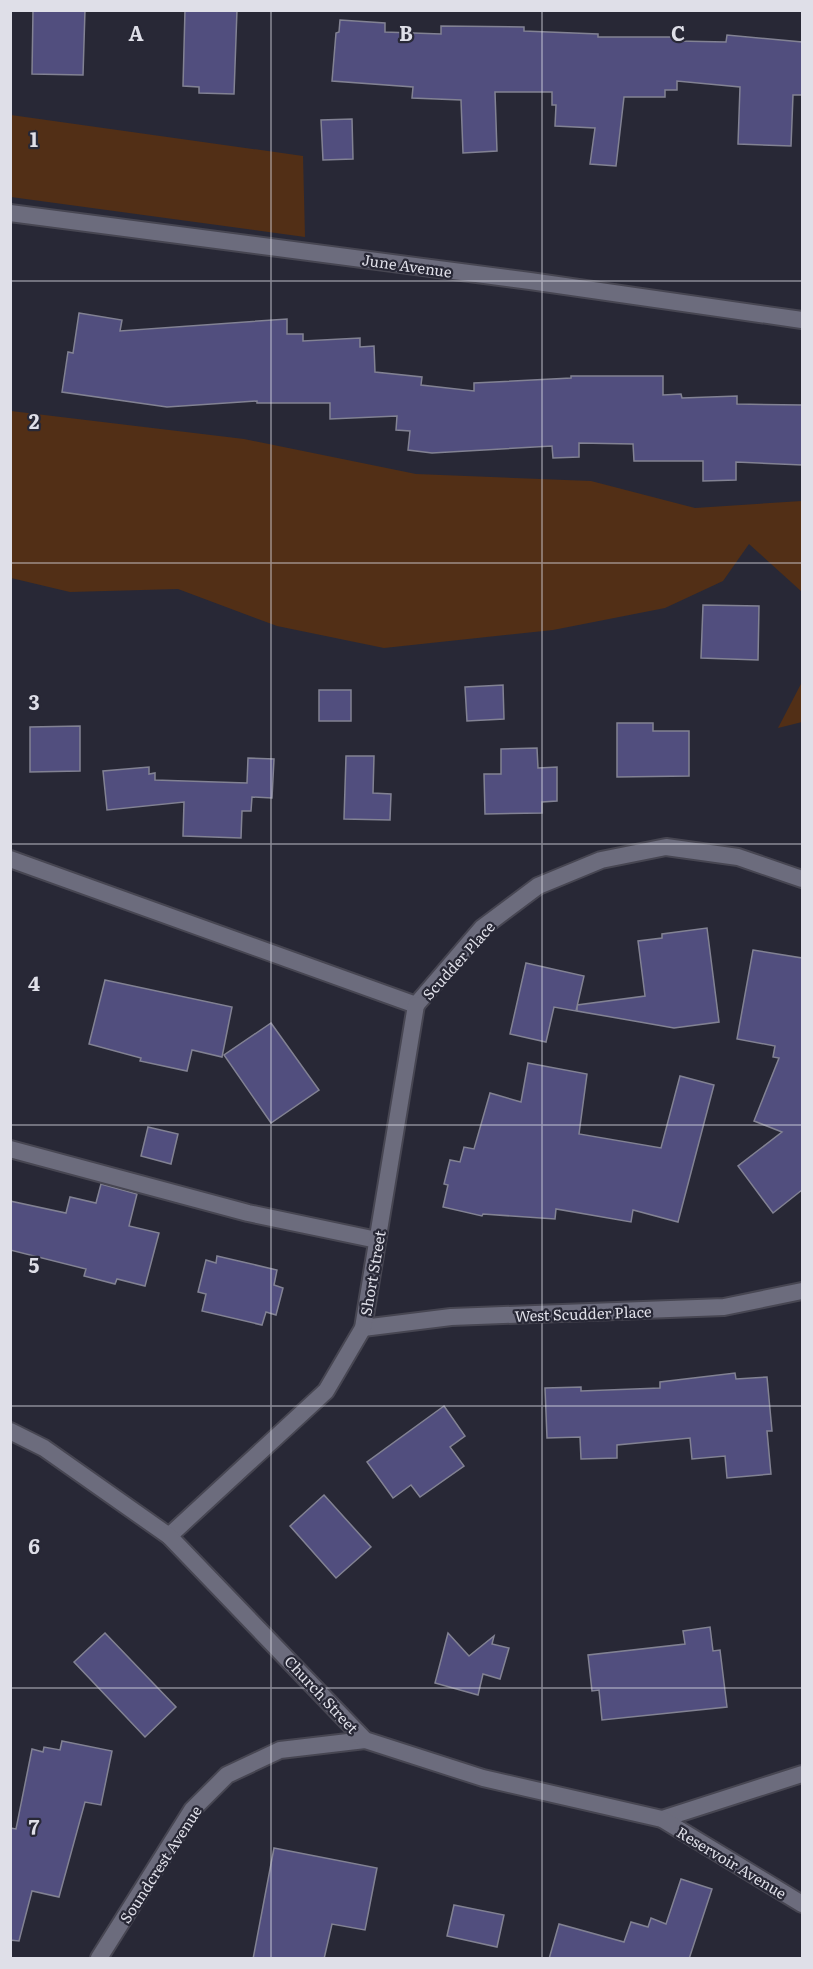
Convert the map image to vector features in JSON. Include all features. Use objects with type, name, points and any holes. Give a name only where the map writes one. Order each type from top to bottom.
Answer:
[{"type":"street","name":"June Avenue","points":[[10,213],[518,279],[802,320]]},
{"type":"street","name":"Scudder Place","points":[[10,859],[416,1005],[482,928],[538,886],[601,860],[666,847],[738,857],[802,879]]},
{"type":"street","name":"Short Street","points":[[169,1536],[326,1391],[363,1328],[416,1005]]},
{"type":"street","points":[[10,1149],[248,1213],[377,1240]]},
{"type":"street","name":"West Scudder Place","points":[[363,1328],[451,1317],[724,1307],[802,1291]]},
{"type":"street","name":"Church Street","points":[[10,1431],[44,1448],[169,1536],[365,1740],[483,1778],[662,1819]]},
{"type":"street","name":"Soundcrest Avenue","points":[[99,1959],[192,1810],[227,1776],[280,1750],[365,1740]]},
{"type":"street","points":[[662,1819],[802,1774]]},
{"type":"street","name":"Reservoir Avenue","points":[[662,1819],[802,1904]]},
{"type":"shaded area","points":[[11,115],[303,156],[305,237],[11,197]]},
{"type":"shaded area","points":[[11,411],[244,439],[416,474],[591,481],[695,508],[802,501],[802,592],[749,544],[723,581],[665,608],[553,630],[384,648],[277,626],[178,589],[70,592],[11,578]]},
{"type":"shaded area","points":[[802,682],[802,722],[778,728]]},
{"type":"building","points":[[33,10],[85,10],[83,75],[32,74]]},
{"type":"building","points":[[185,10],[237,10],[234,94],[199,93],[199,87],[183,86]]},
{"type":"building","points":[[340,20],[385,23],[385,32],[441,34],[441,26],[524,27],[524,31],[598,34],[598,37],[678,37],[678,41],[726,42],[727,35],[802,42],[802,95],[793,95],[791,146],[738,144],[740,87],[677,81],[677,90],[665,90],[665,97],[624,97],[616,166],[590,164],[595,128],[555,126],[556,105],[552,105],[552,92],[495,92],[497,151],[463,153],[461,100],[412,98],[413,87],[332,81],[336,33],[339,32]]},
{"type":"building","points":[[352,119],[353,159],[323,160],[321,120]]},
{"type":"building","points":[[79,313],[122,320],[120,331],[287,319],[287,334],[303,334],[303,341],[360,338],[360,347],[374,346],[375,372],[422,377],[421,385],[474,391],[474,383],[571,378],[571,376],[663,376],[663,395],[681,394],[682,398],[737,396],[737,404],[802,405],[802,465],[736,462],[736,480],[703,481],[703,461],[634,461],[633,444],[579,443],[579,457],[553,458],[552,446],[432,453],[408,450],[410,431],[396,430],[397,416],[330,419],[330,403],[257,403],[257,401],[167,407],[62,392],[68,352],[73,353]]},
{"type":"building","points":[[703,605],[759,606],[758,660],[701,658]]},
{"type":"building","points":[[503,685],[504,719],[467,721],[465,687]]},
{"type":"building","points":[[319,690],[351,690],[351,721],[319,721]]},
{"type":"building","points":[[617,723],[653,723],[653,731],[689,731],[689,776],[617,777]]},
{"type":"building","points":[[80,726],[80,771],[30,772],[30,727]]},
{"type":"building","points":[[537,748],[538,768],[557,767],[557,801],[542,802],[542,813],[485,814],[484,774],[501,774],[501,749]]},
{"type":"building","points":[[346,756],[374,756],[373,793],[391,794],[390,820],[344,819]]},
{"type":"building","points":[[248,758],[274,759],[272,798],[252,797],[251,811],[242,811],[241,838],[183,836],[184,802],[107,810],[103,771],[149,767],[149,774],[155,773],[155,780],[247,783]]},
{"type":"building","points":[[707,928],[719,1022],[674,1028],[577,1011],[577,1005],[645,996],[638,941],[662,938],[662,934]]},
{"type":"building","points":[[753,950],[802,958],[802,1190],[773,1213],[738,1166],[782,1132],[754,1121],[779,1058],[773,1057],[775,1046],[737,1039]]},
{"type":"building","points":[[526,963],[584,976],[576,1011],[554,1007],[546,1042],[510,1034]]},
{"type":"building","points":[[105,980],[232,1007],[222,1057],[192,1050],[187,1071],[140,1061],[141,1058],[89,1044]]},
{"type":"building","points":[[271,1023],[319,1090],[271,1123],[224,1055]]},
{"type":"building","points":[[528,1063],[587,1074],[579,1134],[661,1148],[680,1076],[714,1085],[678,1222],[633,1210],[631,1222],[556,1209],[555,1219],[483,1214],[482,1216],[443,1207],[448,1185],[444,1184],[450,1160],[460,1162],[464,1147],[474,1149],[490,1093],[521,1102]]},
{"type":"building","points":[[148,1127],[178,1134],[171,1164],[141,1156]]},
{"type":"building","points":[[101,1184],[137,1194],[129,1226],[159,1233],[145,1286],[117,1279],[115,1284],[84,1276],[86,1269],[10,1250],[10,1201],[66,1213],[70,1197],[96,1203]]},
{"type":"building","points":[[217,1256],[277,1270],[274,1285],[283,1288],[276,1315],[266,1312],[262,1325],[202,1311],[206,1294],[198,1292],[206,1260],[216,1263]]},
{"type":"building","points":[[735,1373],[736,1379],[767,1377],[772,1431],[767,1431],[771,1474],[727,1478],[725,1456],[692,1459],[690,1438],[617,1445],[617,1458],[581,1459],[580,1437],[547,1438],[545,1388],[581,1387],[581,1391],[660,1388],[660,1382]]},
{"type":"building","points":[[444,1406],[465,1436],[450,1447],[464,1466],[420,1497],[411,1485],[393,1498],[367,1462]]},
{"type":"building","points":[[324,1495],[371,1547],[336,1578],[290,1526]]},
{"type":"building","points":[[710,1627],[713,1651],[720,1650],[727,1707],[602,1720],[599,1690],[592,1691],[588,1655],[685,1644],[683,1631]]},
{"type":"building","points":[[105,1633],[176,1707],[145,1737],[74,1662]]},
{"type":"building","points":[[448,1633],[469,1656],[494,1636],[492,1644],[509,1648],[500,1679],[483,1674],[478,1695],[435,1683]]},
{"type":"building","points":[[62,1741],[112,1751],[101,1805],[85,1802],[59,1897],[32,1891],[19,1941],[10,1940],[10,1828],[16,1829],[32,1749],[43,1752],[44,1747],[60,1750]]},
{"type":"building","points":[[274,1848],[377,1868],[365,1930],[332,1924],[324,1959],[253,1959]]},
{"type":"building","points":[[681,1879],[712,1889],[689,1959],[549,1959],[559,1924],[624,1942],[631,1922],[648,1927],[651,1918],[666,1924]]},
{"type":"building","points":[[454,1905],[504,1915],[497,1947],[447,1936]]}]
